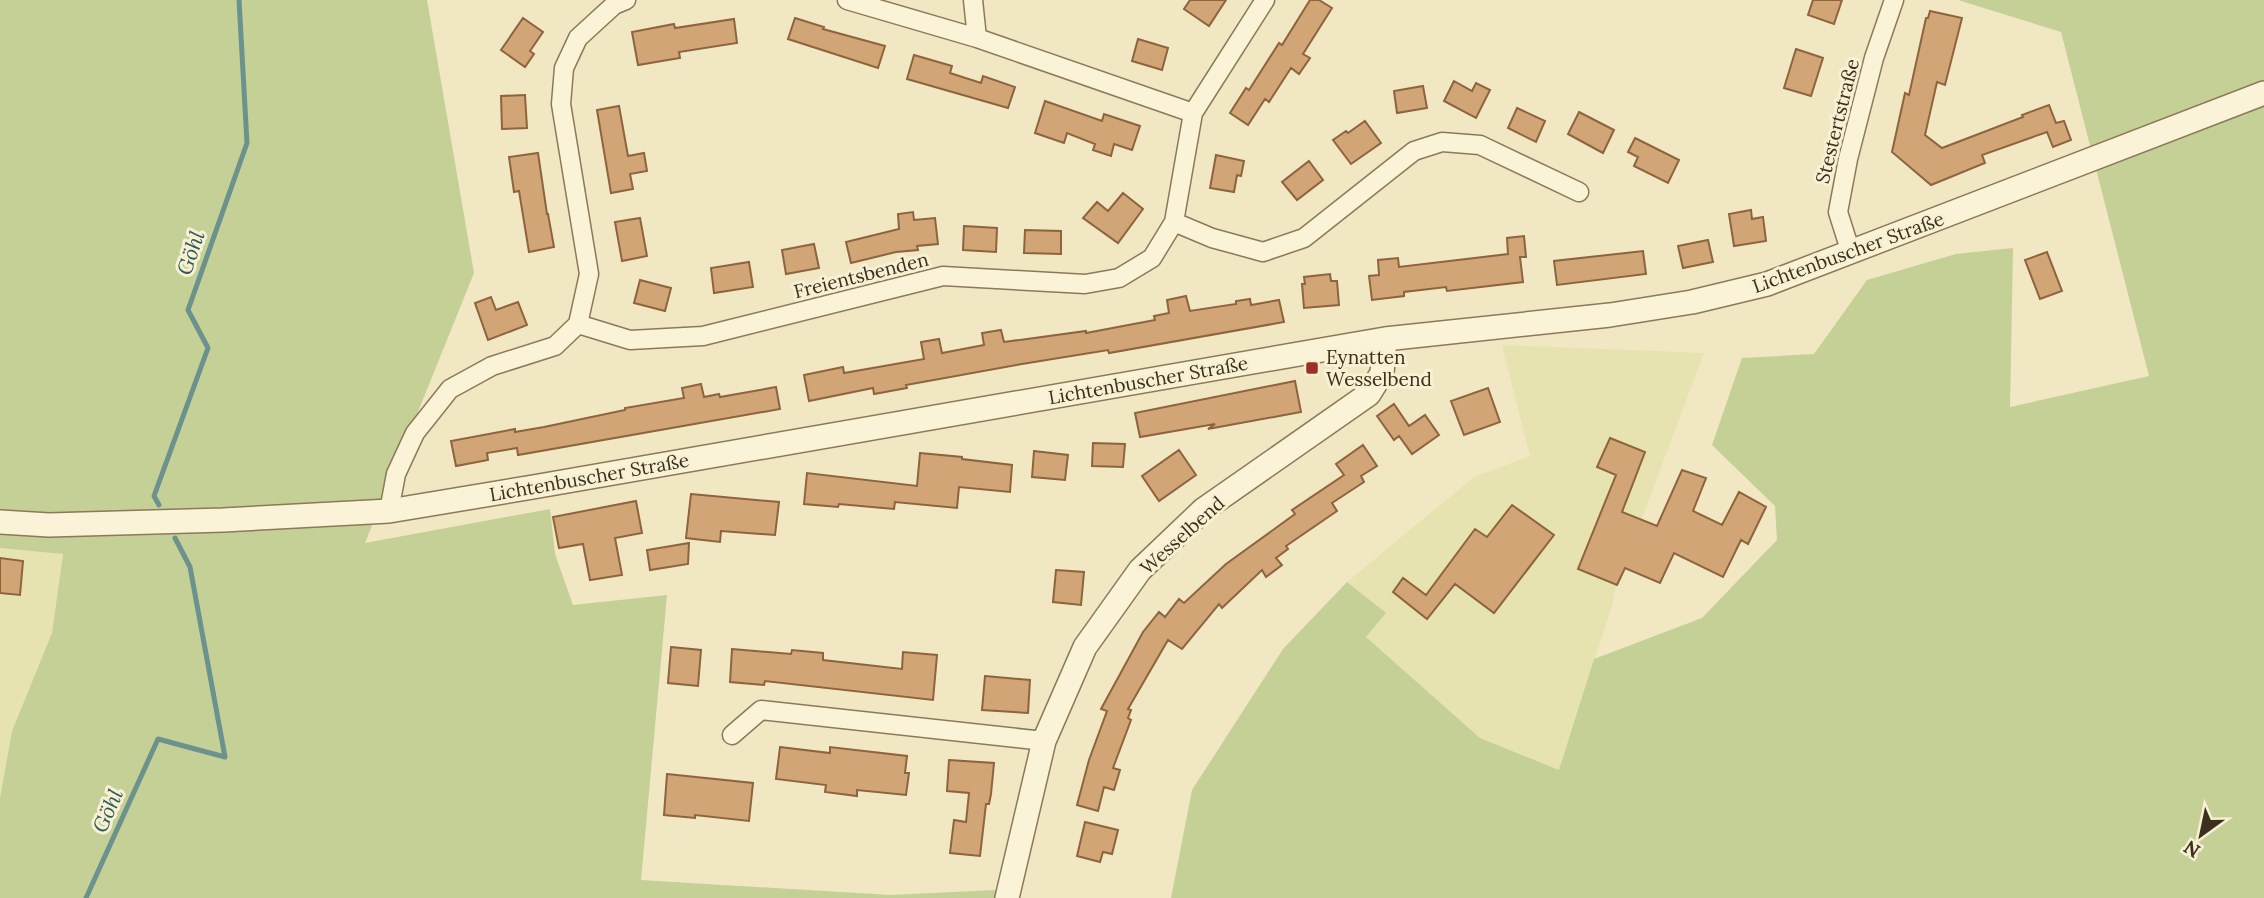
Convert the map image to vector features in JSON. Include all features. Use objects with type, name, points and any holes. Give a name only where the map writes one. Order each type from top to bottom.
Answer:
[{"type":"street","points":[[389,511],[396,474],[415,433],[450,389],[492,366],[555,346],[578,324],[589,274],[561,104],[565,68],[578,38],[614,5],[626,0]]},
{"type":"street","points":[[847,0],[977,38],[1193,113]]},
{"type":"street","points":[[973,0],[977,38]]},
{"type":"street","name":"Freientsbenden","points":[[578,324],[631,340],[703,336],[943,276],[1085,284],[1119,278],[1152,258],[1174,222],[1193,113],[1265,0]]},
{"type":"street","name":"Stestertstraße","points":[[1851,253],[1838,212],[1848,159],[1874,58],[1894,0]]},
{"type":"street","name":"Lichtenbuscher Straße","points":[[0,522],[49,525],[223,520],[389,511],[1385,339],[1610,315],[1692,303],[1767,284],[2264,93]]},
{"type":"street","points":[[1174,222],[1212,238],[1263,251],[1304,238],[1415,151],[1442,142],[1480,145],[1579,192]]},
{"type":"street","name":"Wesselbend","points":[[1007,898],[1044,741],[1084,647],[1140,570],[1203,510],[1369,394],[1382,373],[1385,339]]},
{"type":"street","points":[[732,735],[761,710],[1044,741]]},
{"type":"shaded area","points":[[1502,345],[1704,353],[1615,590],[1559,771],[1480,738],[1366,637],[1347,582],[1474,477],[1530,456]]},
{"type":"shaded area","points":[[0,548],[63,553],[52,633],[12,731],[0,798]]},
{"type":"green space","points":[[0,0],[427,0],[474,273],[365,543],[550,509],[555,554],[573,605],[667,595],[641,880],[891,895],[1016,889],[1014,898],[0,898],[0,798],[12,731],[52,633],[63,554],[0,548]]},
{"type":"green space","points":[[1958,0],[2264,0],[2264,898],[1171,898],[1192,790],[1283,649],[1347,582],[1386,613],[1366,637],[1480,738],[1559,770],[1594,659],[1702,618],[1777,540],[1775,506],[1712,445],[1742,358],[1814,354],[1867,280],[1956,254],[2013,248],[2010,407],[2149,376],[2061,32]]},
{"type":"building","points":[[1190,0],[1226,0],[1209,26],[1184,9]]},
{"type":"building","points":[[1310,0],[1319,0],[1332,8],[1303,54],[1310,58],[1299,74],[1291,68],[1269,102],[1265,99],[1248,125],[1230,113],[1246,88],[1249,90],[1279,43],[1282,45]]},
{"type":"building","points":[[1813,0],[1842,0],[1834,24],[1808,15]]},
{"type":"building","points":[[1930,11],[1962,18],[1945,85],[1937,82],[1925,135],[1942,148],[2049,105],[2056,123],[2064,121],[2071,140],[2053,147],[2047,132],[1982,155],[1985,163],[1931,185],[1892,152],[1905,93],[1909,95],[1926,18]]},
{"type":"building","points":[[523,18],[543,32],[530,51],[534,54],[525,67],[501,50]]},
{"type":"building","points":[[795,18],[824,27],[823,29],[885,46],[878,68],[788,39]]},
{"type":"building","points":[[734,19],[737,43],[679,52],[680,58],[638,65],[632,32],[674,24],[675,28]]},
{"type":"building","points":[[1138,39],[1168,48],[1162,70],[1132,61]]},
{"type":"building","points":[[1796,49],[1823,58],[1811,96],[1784,88]]},
{"type":"building","points":[[914,55],[952,66],[950,73],[981,83],[983,76],[1015,87],[1008,108],[907,79]]},
{"type":"building","points":[[1454,81],[1472,91],[1476,83],[1490,90],[1476,118],[1444,101]]},
{"type":"building","points":[[1423,86],[1427,108],[1397,113],[1394,91]]},
{"type":"building","points":[[525,95],[527,128],[502,129],[501,96]]},
{"type":"building","points":[[1045,101],[1102,121],[1104,114],[1140,126],[1132,150],[1114,144],[1111,156],[1093,150],[1095,144],[1067,133],[1064,143],[1035,133]]},
{"type":"building","points":[[619,106],[628,156],[644,153],[647,171],[630,174],[633,189],[611,193],[597,110]]},
{"type":"building","points":[[1517,108],[1545,121],[1536,142],[1508,128]]},
{"type":"building","points":[[1579,112],[1614,130],[1603,153],[1568,134]]},
{"type":"building","points":[[1365,121],[1381,143],[1351,164],[1333,140]]},
{"type":"building","points":[[1635,138],[1679,160],[1668,183],[1634,166],[1638,157],[1628,152]]},
{"type":"building","points":[[538,153],[554,247],[529,252],[519,191],[514,192],[509,157]]},
{"type":"building","points":[[1216,155],[1244,161],[1241,176],[1237,175],[1234,192],[1210,188]]},
{"type":"building","points":[[1309,161],[1323,180],[1297,200],[1282,182]]},
{"type":"building","points":[[1123,193],[1143,209],[1118,243],[1083,218],[1097,202],[1108,211]]},
{"type":"building","points":[[1751,210],[1752,219],[1763,217],[1766,241],[1734,246],[1729,214]]},
{"type":"building","points":[[913,212],[914,220],[935,218],[938,244],[917,246],[918,250],[896,252],[851,263],[846,242],[899,229],[898,214]]},
{"type":"building","points":[[640,218],[647,256],[622,261],[615,222]]},
{"type":"building","points":[[964,226],[997,228],[996,252],[963,250]]},
{"type":"building","points":[[1025,230],[1061,231],[1061,254],[1024,253]]},
{"type":"building","points":[[1524,236],[1526,257],[1520,257],[1523,282],[1447,291],[1446,287],[1404,292],[1404,296],[1372,300],[1369,276],[1379,275],[1378,260],[1398,258],[1399,267],[1508,254],[1507,238]]},
{"type":"building","points":[[1708,240],[1713,262],[1683,268],[1678,246]]},
{"type":"building","points":[[814,244],[819,268],[786,274],[782,250]]},
{"type":"building","points":[[1643,251],[1646,274],[1557,285],[1554,261]]},
{"type":"building","points":[[2047,252],[2062,291],[2040,299],[2025,260]]},
{"type":"building","points":[[749,262],[753,287],[714,293],[711,268]]},
{"type":"building","points":[[1330,274],[1331,281],[1337,281],[1339,305],[1304,308],[1304,277]]},
{"type":"building","points":[[640,280],[671,288],[665,311],[634,303]]},
{"type":"building","points":[[1186,296],[1190,311],[1236,304],[1236,301],[1250,299],[1251,305],[1279,300],[1284,322],[1109,353],[1108,350],[1022,364],[906,385],[907,388],[874,394],[873,388],[809,401],[804,375],[843,367],[844,373],[924,359],[921,342],[939,339],[942,353],[984,345],[982,333],[1001,330],[1004,342],[1086,333],[1155,320],[1154,316],[1169,313],[1167,300]]},
{"type":"building","points":[[491,297],[496,310],[518,302],[527,325],[488,340],[475,303]]},
{"type":"building","points":[[1295,381],[1301,412],[1208,429],[1215,424],[1140,437],[1135,413]]},
{"type":"building","points":[[701,384],[704,397],[719,394],[720,397],[776,387],[780,409],[518,455],[517,448],[487,453],[488,460],[456,466],[451,441],[515,429],[515,432],[544,427],[625,408],[684,398],[682,388]]},
{"type":"building","points":[[1488,388],[1500,422],[1464,435],[1451,401]]},
{"type":"building","points":[[1394,404],[1409,426],[1425,415],[1439,435],[1412,454],[1399,436],[1394,440],[1377,416]]},
{"type":"building","points":[[1610,438],[1645,452],[1622,512],[1657,526],[1682,470],[1706,478],[1693,511],[1722,525],[1739,492],[1766,507],[1748,544],[1741,540],[1723,577],[1674,553],[1660,583],[1625,568],[1617,585],[1578,569],[1616,475],[1597,467]]},
{"type":"building","points":[[1093,443],[1125,444],[1123,467],[1092,466]]},
{"type":"building","points":[[1363,445],[1377,466],[1361,476],[1364,482],[1332,503],[1337,511],[1286,546],[1288,549],[1276,558],[1282,565],[1266,577],[1262,570],[1222,608],[1219,604],[1182,649],[1168,640],[1128,709],[1131,710],[1128,718],[1131,720],[1113,768],[1120,770],[1114,790],[1104,787],[1098,811],[1077,805],[1089,760],[1107,711],[1101,709],[1143,632],[1159,612],[1165,617],[1179,599],[1184,603],[1226,564],[1295,514],[1292,510],[1344,475],[1336,464]]},
{"type":"building","points":[[1179,450],[1196,475],[1159,501],[1142,476]]},
{"type":"building","points":[[1034,451],[1068,455],[1065,480],[1032,477]]},
{"type":"building","points":[[920,453],[1012,465],[1010,492],[959,487],[957,508],[895,502],[894,509],[804,504],[807,473],[917,486]]},
{"type":"building","points":[[691,494],[779,502],[775,535],[721,531],[720,542],[686,538]]},
{"type":"building","points":[[636,501],[642,533],[615,538],[622,575],[590,580],[583,544],[559,548],[553,517]]},
{"type":"building","points":[[1512,505],[1554,535],[1494,613],[1455,584],[1427,619],[1393,592],[1403,578],[1426,595],[1475,529],[1487,537]]},
{"type":"building","points":[[689,543],[688,564],[650,570],[647,550]]},
{"type":"building","points":[[0,558],[23,561],[20,595],[0,593]]},
{"type":"building","points":[[1056,570],[1084,572],[1081,605],[1053,602]]},
{"type":"building","points":[[671,647],[701,650],[698,686],[668,683]]},
{"type":"building","points":[[732,649],[791,654],[792,650],[823,653],[823,660],[902,669],[903,652],[937,655],[933,700],[765,681],[764,685],[730,682]]},
{"type":"building","points":[[985,676],[1030,680],[1028,713],[982,710]]},
{"type":"building","points":[[780,747],[830,753],[830,747],[907,756],[905,773],[909,773],[906,795],[857,790],[857,796],[825,792],[826,785],[776,779]]},
{"type":"building","points":[[949,760],[994,763],[980,856],[950,853],[954,820],[966,822],[969,793],[947,791]]},
{"type":"building","points":[[667,774],[753,783],[749,821],[695,815],[695,818],[664,815]]},
{"type":"building","points":[[1085,822],[1118,830],[1112,854],[1103,852],[1100,862],[1077,856]]},
{"type":"waterway","name":"Göhl","points":[[159,505],[154,496],[208,348],[188,310],[247,143],[239,0]]},
{"type":"waterway","name":"Göhl","points":[[86,898],[158,739],[225,757],[190,567],[175,538]]},
{"type":"place","name":"Eynatten Wesselbend","points":[[1312,368]]}]
